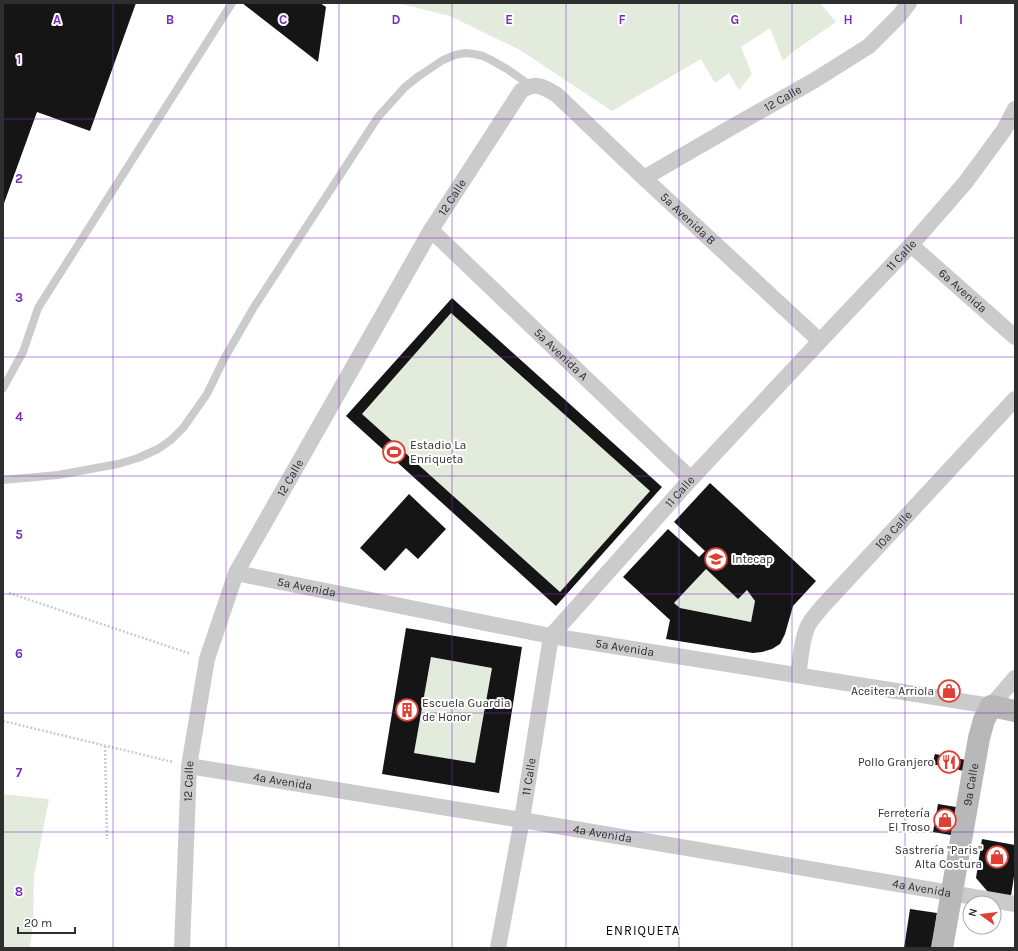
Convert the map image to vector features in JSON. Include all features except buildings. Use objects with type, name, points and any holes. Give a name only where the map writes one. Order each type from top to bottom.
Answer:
[{"type":"main road","name":"5a Avenida","points":[[991,706],[1015,710]]},
{"type":"main road","name":"9a Calle","points":[[942,948],[979,738],[984,720],[991,706]]},
{"type":"street","name":"12 Calle","points":[[644,178],[815,80],[869,46],[899,16],[909,3]]},
{"type":"street","name":"5a Avenida B","points":[[531,86],[537,85],[544,87],[557,95],[820,341]]},
{"type":"street","name":"12 Calle","points":[[182,948],[189,766],[207,659],[236,573],[432,230],[513,102],[521,91],[531,86]]},
{"type":"street","name":"11 Calle","points":[[498,948],[522,820],[551,636],[691,479],[912,245],[965,183],[1004,130],[1015,108]]},
{"type":"street","name":"5a Avenida A","points":[[432,230],[691,479]]},
{"type":"street","name":"6a Avenida","points":[[912,245],[1015,337]]},
{"type":"street","name":"10a Calle","points":[[798,675],[805,635],[814,617],[1015,399]]},
{"type":"street","name":"5a Avenida","points":[[236,573],[551,636],[991,706]]},
{"type":"street","name":"9a Calle","points":[[991,706],[1015,678]]},
{"type":"street","name":"4a Avenida","points":[[189,766],[522,820],[1015,904]]},
{"type":"lane","points":[[3,388],[23,352],[38,308],[232,3]]},
{"type":"lane","points":[[3,480],[58,475],[118,464],[138,458],[158,449],[171,440],[183,428],[207,394],[224,359],[254,307],[378,117],[405,87],[418,76],[443,60],[465,53],[483,56],[491,60],[531,86]]},
{"type":"path","points":[[9,593],[207,659]]},
{"type":"path","points":[[3,721],[189,766]]},
{"type":"path","points":[[105,746],[107,839]]},
{"type":"green space","points":[[398,3],[820,3],[836,22],[794,51],[783,61],[770,28],[741,47],[752,74],[739,90],[729,73],[715,83],[701,59],[612,111],[520,50],[450,16]]},
{"type":"green space","points":[[451,313],[650,491],[560,592],[362,414]]},
{"type":"green space","points":[[706,569],[738,599],[747,590],[755,601],[751,622],[680,608],[674,603]]},
{"type":"green space","points":[[431,657],[492,668],[475,763],[414,753]]},
{"type":"green space","points":[[3,794],[49,799],[34,876],[33,921],[30,948],[3,948]]},
{"type":"place","name":"Estadio La Enriqueta","points":[[394,452]]},
{"type":"place","name":"Intecap","points":[[716,559]]},
{"type":"place","name":"Aceitera Arriola","points":[[949,691]]},
{"type":"place","name":"Escuela Guardia de Honor","points":[[407,710]]},
{"type":"place","name":"Pollo Granjero","points":[[949,762]]},
{"type":"place","name":"Ferretería El Troso","points":[[945,820]]},
{"type":"place","name":"Sastrería \"Paris\" Alta Costura","points":[[997,857]]},
{"type":"district","name":"ENRIQUETA","points":[[643,930]]}]
